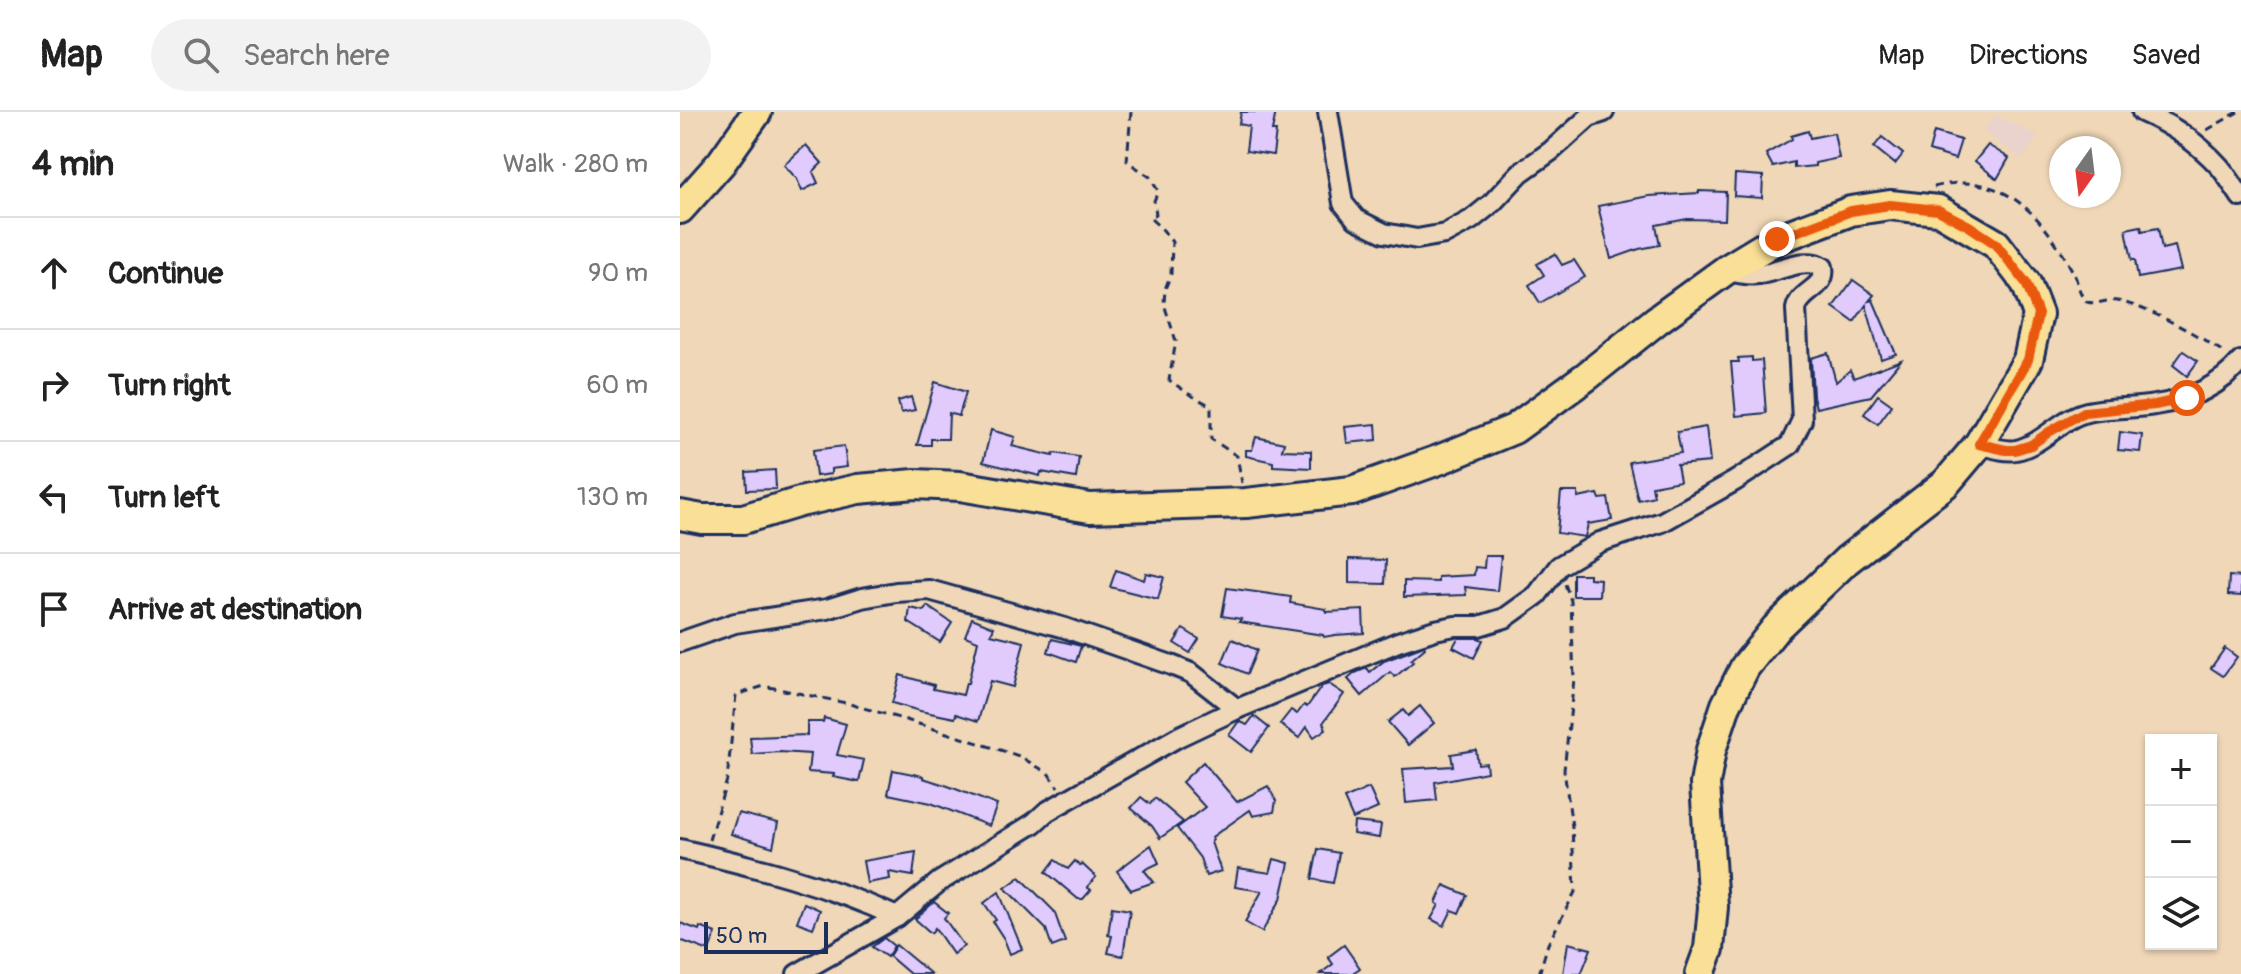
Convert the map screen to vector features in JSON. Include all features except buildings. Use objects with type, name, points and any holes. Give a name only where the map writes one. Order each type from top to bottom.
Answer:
[{"type":"main road","points":[[680,209],[721,163],[757,112]]},
{"type":"main road","points":[[680,515],[702,519],[743,519],[858,489],[915,484],[960,486],[1090,508],[1246,503],[1352,491],[1514,429],[1726,270],[1777,239],[1851,211],[1890,205],[1938,210],[1996,244],[2026,283],[2038,314],[2028,360],[1979,444],[1946,483],[1847,560],[1776,628],[1745,667],[1726,705],[1711,750],[1705,784],[1713,907],[1709,949],[1700,974]]},
{"type":"street","points":[[1328,112],[1343,203],[1356,219],[1384,233],[1417,239],[1445,234],[1471,220],[1520,173],[1551,151],[1589,117],[1604,112]]},
{"type":"street","points":[[2142,112],[2187,137],[2219,166],[2241,197]]},
{"type":"street","points":[[797,974],[897,917],[939,882],[1034,823],[1046,812],[1178,737],[1237,709],[1410,638],[1455,626],[1469,628],[1497,621],[1537,595],[1559,566],[1600,542],[1662,522],[1735,481],[1790,445],[1802,420],[1796,309],[1800,298],[1822,280],[1823,267],[1817,263],[1792,266],[1758,275],[1726,270]]},
{"type":"street","points":[[1979,444],[2015,450],[2031,445],[2084,412],[2155,405],[2187,398],[2220,382],[2240,362]]},
{"type":"street","points":[[680,642],[735,623],[827,609],[896,592],[938,591],[1065,628],[1171,665],[1191,673],[1237,709]]},
{"type":"street","points":[[680,849],[734,861],[840,892],[897,917]]},
{"type":"path","points":[[1131,112],[1127,161],[1150,177],[1158,191],[1154,201],[1156,214],[1150,218],[1172,242],[1171,274],[1165,289],[1164,304],[1176,341],[1169,380],[1211,406],[1211,439],[1237,456],[1246,503]]},
{"type":"path","points":[[2187,137],[2238,112]]},
{"type":"path","points":[[1925,189],[1952,182],[1979,183],[2006,193],[2045,225],[2087,302],[2115,301],[2140,308],[2240,362]]},
{"type":"path","points":[[1539,974],[1548,944],[1575,892],[1572,827],[1564,770],[1574,679],[1573,640],[1571,601],[1559,566]]},
{"type":"path","points":[[705,855],[727,780],[736,695],[764,686],[846,703],[1019,756],[1048,773],[1068,799]]},
{"type":"shaded area","points":[[1995,115],[2038,136],[2022,159],[1983,131]]},
{"type":"route","points":[[1777,239],[1851,211],[1890,205],[1938,210],[1996,244],[2026,283],[2038,314],[2028,360],[1979,444],[2015,450],[2031,445],[2084,412],[2155,405],[2187,398]]}]
